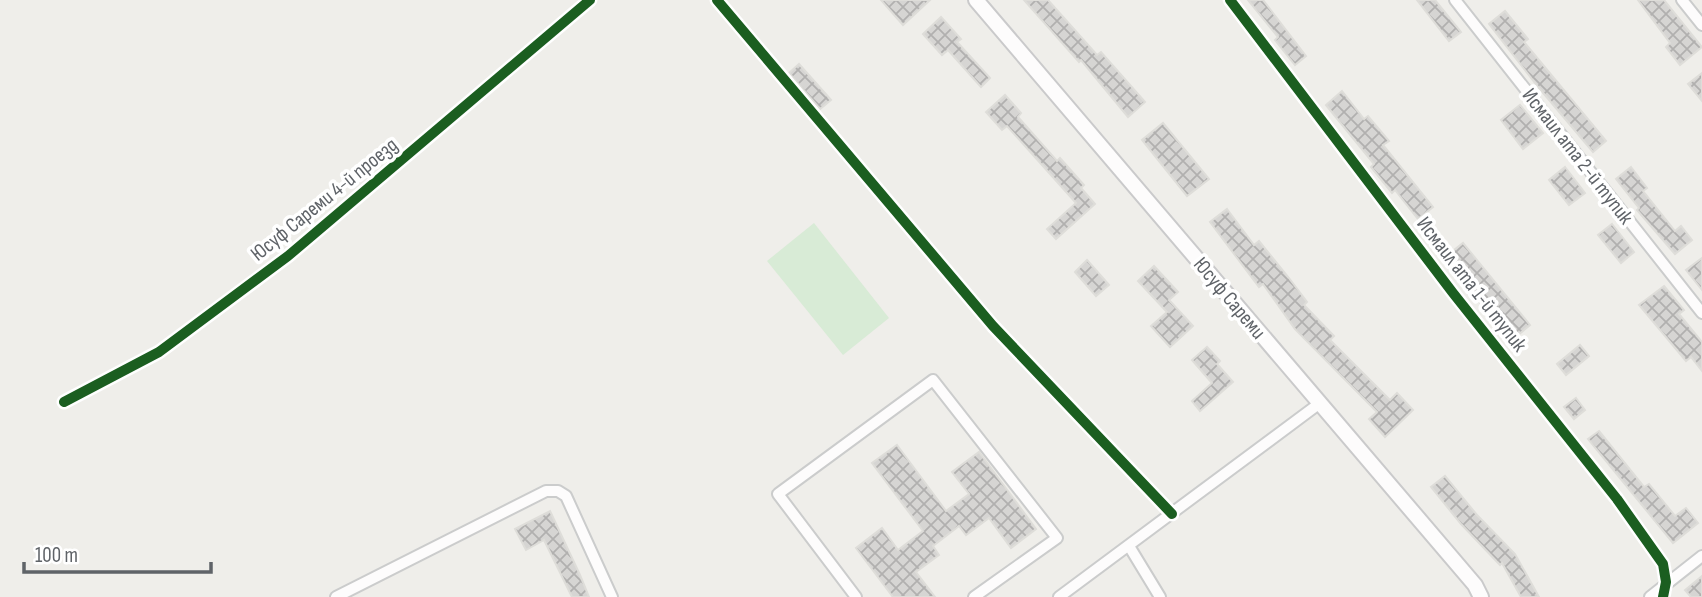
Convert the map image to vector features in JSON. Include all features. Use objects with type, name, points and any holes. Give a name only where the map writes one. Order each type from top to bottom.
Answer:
[{"type":"main road","name":"Юсуф Сареми","points":[[976,0],[1475,585],[1481,597]]},
{"type":"street","name":"Юсуф Сареми 4-й проезд","points":[[64,402],[159,352],[288,256],[590,0]]},
{"type":"street","points":[[717,0],[993,326],[1172,514]]},
{"type":"street","name":"Исмаил ата 1-й тупик","points":[[1230,0],[1453,293],[1617,499],[1663,564],[1666,582]]},
{"type":"street","name":"Исмаил ата 2-й тупик","points":[[1455,0],[1702,313]]},
{"type":"street","points":[[1682,0],[1702,25]]},
{"type":"street","points":[[856,597],[778,494],[933,380],[1057,538],[974,597]]},
{"type":"street","points":[[1059,597],[1320,403]]},
{"type":"street","points":[[336,597],[546,491],[558,491],[566,496],[612,597]]},
{"type":"street","points":[[1129,546],[1160,597]]},
{"type":"street","points":[[1650,597],[1702,556]]},
{"type":"street","points":[[1662,597],[1666,582]]},
{"type":"green space","points":[[814,223],[889,318],[843,355],[767,261]]},
{"type":"building","points":[[881,0],[930,0],[903,25]]},
{"type":"building","points":[[1024,0],[1048,0],[1097,55],[1101,52],[1145,102],[1128,117],[1081,60],[1079,62]]},
{"type":"building","points":[[1248,0],[1263,0],[1306,56],[1295,65],[1275,40],[1278,37]]},
{"type":"building","points":[[1417,0],[1435,0],[1461,32],[1449,41]]},
{"type":"building","points":[[1638,0],[1664,0],[1702,47],[1680,65],[1666,47],[1670,43]]},
{"type":"building","points":[[1505,11],[1528,39],[1524,42],[1606,141],[1593,152],[1489,24]]},
{"type":"building","points":[[941,17],[961,39],[957,42],[990,78],[981,87],[948,50],[942,55],[923,34]]},
{"type":"building","points":[[799,64],[831,100],[820,109],[789,73]]},
{"type":"building","points":[[1702,73],[1702,101],[1688,84]]},
{"type":"building","points":[[1342,91],[1364,119],[1368,116],[1389,141],[1383,145],[1433,207],[1418,219],[1395,190],[1392,193],[1371,167],[1374,164],[1326,105]]},
{"type":"building","points":[[1005,95],[1021,113],[1018,117],[1057,161],[1060,158],[1084,185],[1081,188],[1095,204],[1056,239],[1047,229],[1076,203],[1007,126],[1002,130],[986,112]]},
{"type":"building","points":[[1520,105],[1543,133],[1523,149],[1501,120]]},
{"type":"building","points":[[1163,123],[1209,179],[1187,196],[1142,140]]},
{"type":"building","points":[[1565,167],[1585,193],[1569,205],[1549,180]]},
{"type":"building","points":[[1631,167],[1647,188],[1643,191],[1675,231],[1681,226],[1692,240],[1675,254],[1637,210],[1639,208],[1616,179]]},
{"type":"building","points":[[1227,209],[1254,245],[1259,241],[1289,278],[1307,302],[1304,305],[1334,336],[1330,340],[1390,400],[1397,393],[1413,410],[1385,437],[1369,419],[1377,412],[1295,329],[1263,284],[1259,287],[1210,222]]},
{"type":"building","points":[[1612,224],[1634,252],[1621,263],[1598,235]]},
{"type":"building","points":[[1463,243],[1530,325],[1512,340],[1465,285],[1470,281],[1449,254]]},
{"type":"building","points":[[1702,258],[1702,290],[1686,270]]},
{"type":"building","points":[[1087,260],[1109,285],[1096,296],[1075,272]]},
{"type":"building","points":[[1154,266],[1178,292],[1169,300],[1193,326],[1170,347],[1151,326],[1167,312],[1138,281]]},
{"type":"building","points":[[1664,286],[1684,310],[1679,314],[1702,342],[1702,371],[1691,357],[1686,361],[1639,305]]},
{"type":"building","points":[[1580,345],[1589,356],[1566,375],[1557,364]]},
{"type":"building","points":[[1207,347],[1220,361],[1217,364],[1233,382],[1200,411],[1192,401],[1212,383],[1192,360]]},
{"type":"building","points":[[1576,398],[1585,410],[1574,419],[1564,407]]},
{"type":"building","points":[[1599,431],[1644,487],[1649,484],[1675,516],[1686,508],[1698,523],[1673,543],[1588,439]]},
{"type":"building","points":[[897,445],[946,511],[969,494],[952,472],[979,452],[1036,529],[1011,548],[989,518],[966,535],[959,526],[933,546],[939,555],[916,572],[935,597],[893,597],[856,548],[882,528],[898,550],[923,531],[872,463]]},
{"type":"building","points":[[1445,476],[1477,515],[1515,554],[1539,597],[1521,597],[1502,563],[1500,565],[1461,524],[1431,487]]},
{"type":"building","points":[[550,511],[589,597],[572,597],[544,540],[526,550],[515,529]]},
{"type":"building","points":[[1702,576],[1702,597],[1691,597],[1685,590]]},
{"type":"cycle path","points":[[64,402],[159,352],[288,256],[590,0]]},
{"type":"cycle path","points":[[717,0],[993,326],[1172,514]]},
{"type":"cycle path","points":[[1230,0],[1453,293],[1617,499],[1663,564],[1666,582],[1663,597]]}]
